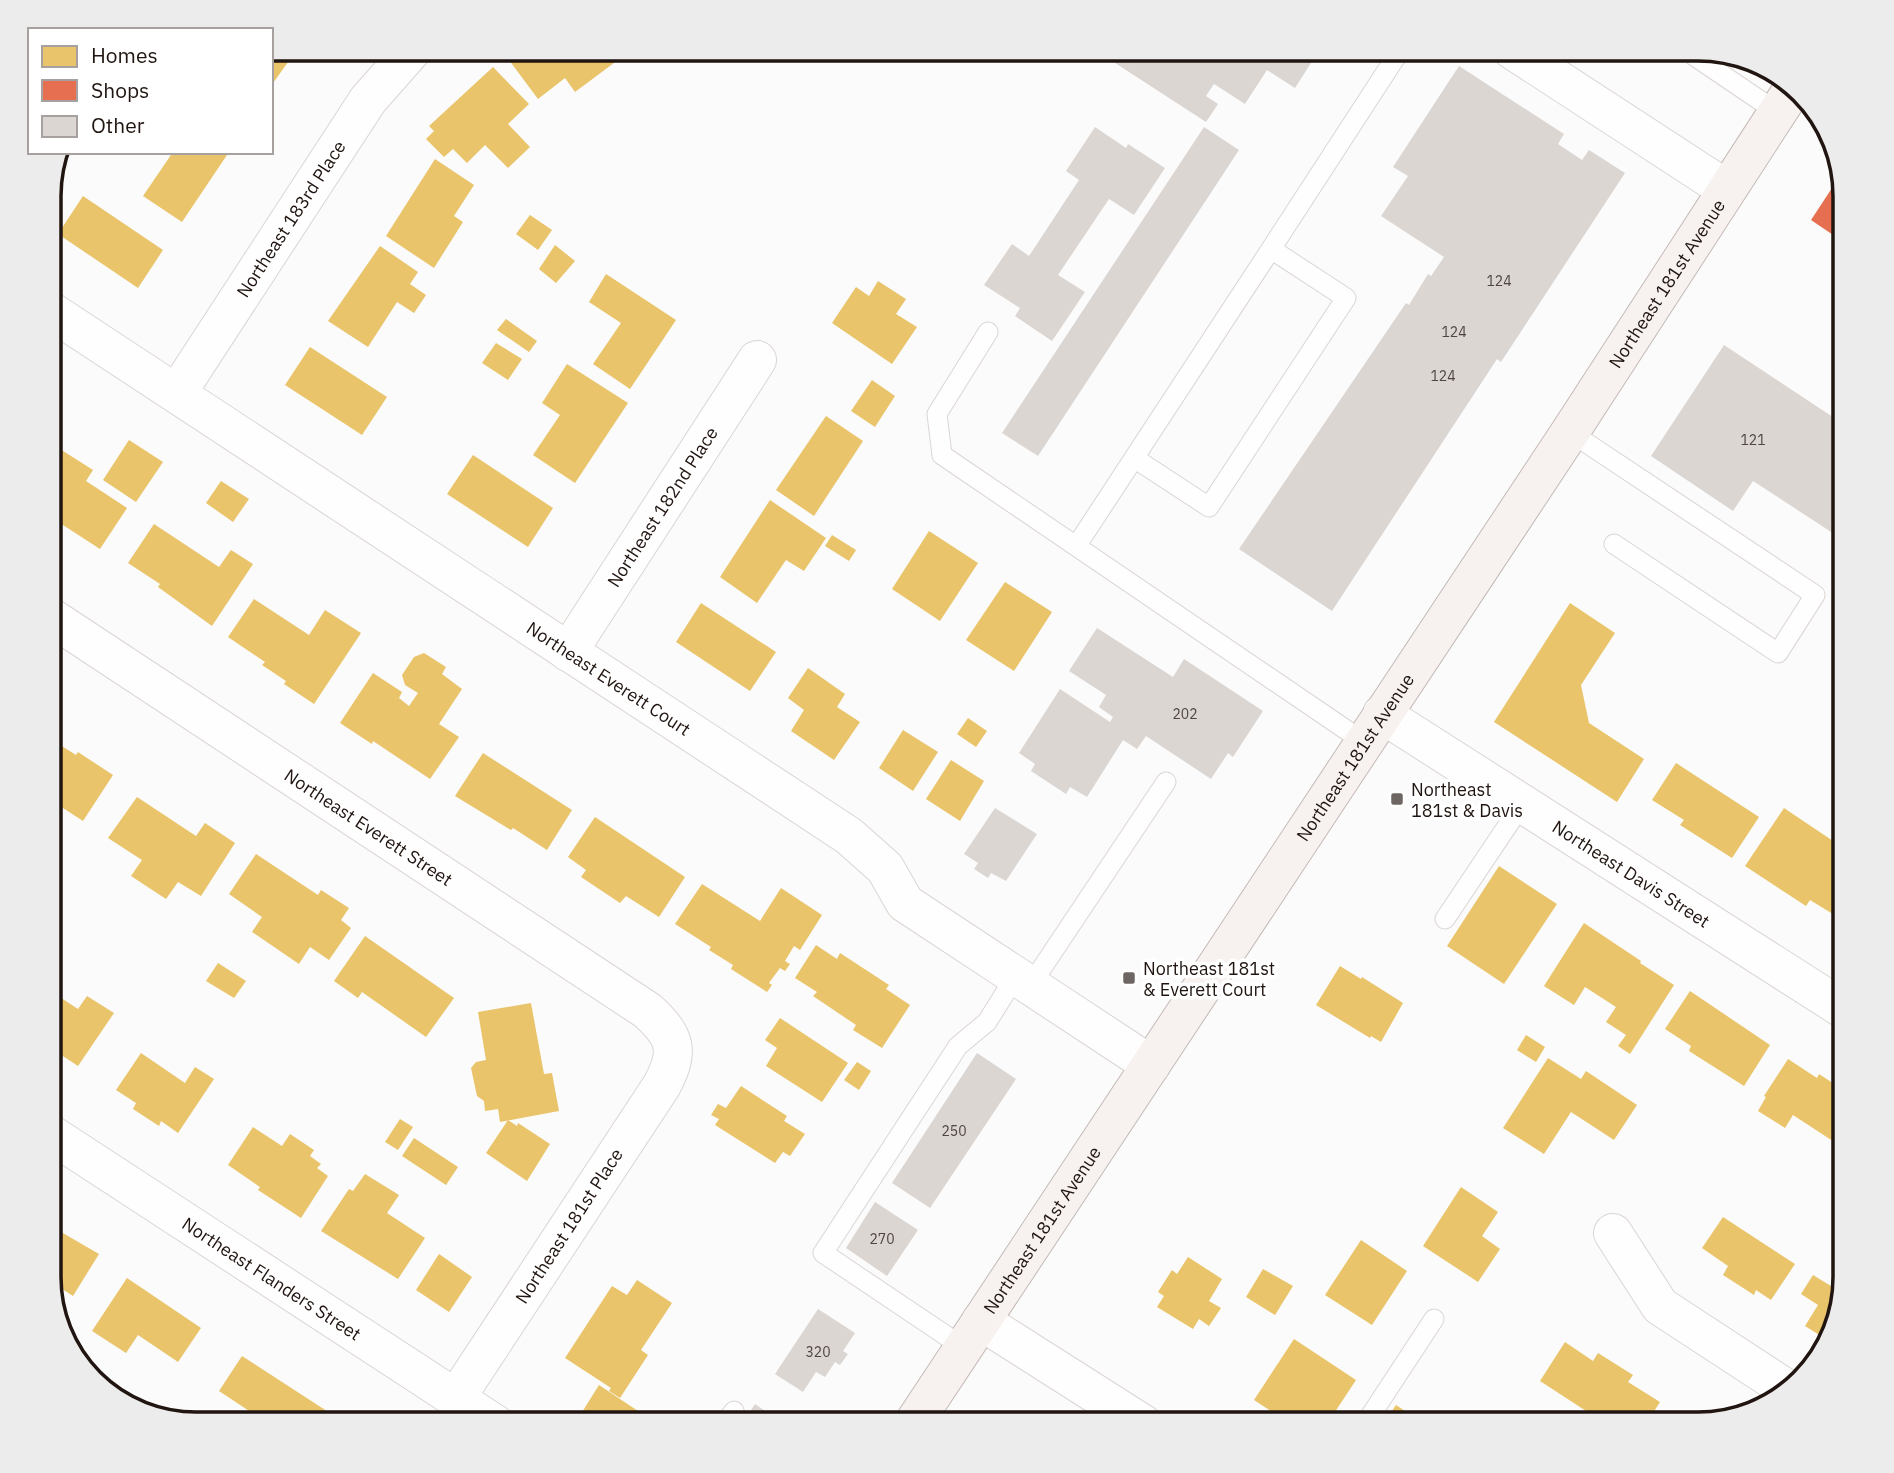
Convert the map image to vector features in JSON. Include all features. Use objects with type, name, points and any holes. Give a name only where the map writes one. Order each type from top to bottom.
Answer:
[{"type":"main road","name":"Northeast 181st Avenue","points":[[921,1412],[1570,432],[1785,99]]},
{"type":"street","name":"Northeast 183rd Place","points":[[177,393],[368,100],[402,61]]},
{"type":"street","points":[[1530,61],[1726,188]]},
{"type":"street","name":"Northeast Everett Court","points":[[62,318],[849,836],[885,868],[905,903],[1151,1065]]},
{"type":"street","name":"Northeast 182nd Place","points":[[568,652],[757,360]]},
{"type":"street","name":"Northeast Everett Street","points":[[62,625],[648,1011],[666,1028],[674,1051]]},
{"type":"street","name":"Northeast Davis Street","points":[[1373,728],[1522,804],[1833,1002]]},
{"type":"street","name":"Northeast 181st Place","points":[[456,1398],[662,1085],[672,1067],[674,1051]]},
{"type":"street","name":"Northeast Flanders Street","points":[[62,1141],[477,1412]]},
{"type":"street","points":[[1613,1233],[1660,1306],[1779,1384]]},
{"type":"street","points":[[972,1334],[1120,1412]]},
{"type":"lane","points":[[1077,545],[1394,61]]},
{"type":"lane","points":[[1710,62],[1785,99]]},
{"type":"lane","points":[[1134,458],[1209,507],[1278,402],[1346,298],[1271,249]]},
{"type":"lane","points":[[988,332],[937,414],[942,455],[1077,545],[1373,728]]},
{"type":"lane","points":[[1570,432],[1815,595],[1778,653],[1614,544]]},
{"type":"lane","points":[[972,1334],[823,1253],[958,1046],[987,1022],[1023,981],[1166,782]]},
{"type":"lane","points":[[1444,919],[1522,804]]},
{"type":"lane","points":[[1372,1412],[1434,1320]]},
{"type":"building: Homes","points":[[273,61],[288,62],[273,83]]},
{"type":"building: Homes","points":[[510,61],[617,61],[575,92],[565,78],[538,99]]},
{"type":"building: Homes","points":[[493,67],[529,104],[508,124],[530,147],[508,168],[485,145],[467,163],[453,149],[444,157],[426,139],[434,131],[429,126]]},
{"type":"building: Homes","points":[[172,154],[228,154],[182,222],[143,196]]},
{"type":"building: Homes","points":[[435,159],[474,185],[454,216],[463,222],[434,268],[386,236]]},
{"type":"building: Homes","points":[[83,196],[163,250],[138,288],[62,237],[62,228]]},
{"type":"building: Homes","points":[[530,215],[552,230],[538,250],[516,234]]},
{"type":"building: Homes","points":[[555,245],[575,261],[556,283],[539,269]]},
{"type":"building: Homes","points":[[380,246],[418,272],[410,284],[426,295],[414,313],[397,302],[368,347],[328,321]]},
{"type":"building: Homes","points":[[606,274],[676,320],[630,389],[593,364],[621,323],[589,302]]},
{"type":"building: Homes","points":[[878,281],[906,299],[896,314],[917,327],[892,364],[832,323],[856,287],[869,296]]},
{"type":"building: Homes","points":[[506,319],[537,341],[529,352],[497,330]]},
{"type":"building: Homes","points":[[496,343],[522,359],[508,380],[482,363]]},
{"type":"building: Homes","points":[[310,347],[387,397],[362,435],[285,385]]},
{"type":"building: Homes","points":[[567,364],[628,403],[575,483],[533,455],[560,415],[542,403]]},
{"type":"building: Homes","points":[[872,380],[895,396],[875,427],[851,411]]},
{"type":"building: Homes","points":[[826,416],[863,441],[814,516],[776,490]]},
{"type":"building: Homes","points":[[129,440],[163,462],[136,502],[103,480]]},
{"type":"building: Homes","points":[[62,450],[93,470],[86,481],[127,508],[100,549],[62,524]]},
{"type":"building: Homes","points":[[473,455],[553,508],[528,547],[447,494]]},
{"type":"building: Homes","points":[[221,481],[249,499],[233,522],[206,503]]},
{"type":"building: Homes","points":[[770,500],[826,538],[804,571],[786,560],[757,603],[720,577]]},
{"type":"building: Homes","points":[[154,524],[219,567],[231,550],[253,564],[212,626],[158,587],[160,584],[128,563]]},
{"type":"building: Homes","points":[[929,531],[978,563],[940,621],[892,589]]},
{"type":"building: Homes","points":[[832,535],[856,550],[849,561],[825,546]]},
{"type":"building: Homes","points":[[1005,582],[1052,612],[1014,671],[966,640]]},
{"type":"building: Homes","points":[[254,599],[309,635],[325,610],[361,633],[314,704],[284,684],[286,681],[262,665],[265,662],[228,637]]},
{"type":"building: Homes","points":[[701,603],[776,652],[750,691],[676,642]]},
{"type":"building: Homes","points":[[1570,603],[1615,633],[1581,685],[1589,723],[1644,759],[1617,802],[1494,722]]},
{"type":"building: Homes","points":[[424,653],[446,667],[442,674],[462,689],[439,724],[459,737],[430,779],[373,741],[372,744],[340,723],[373,673],[402,692],[399,698],[409,706],[418,693],[405,685],[402,675],[414,657]]},
{"type":"building: Homes","points":[[808,668],[845,694],[837,707],[860,722],[834,760],[791,731],[804,710],[788,698]]},
{"type":"building: Homes","points":[[968,718],[987,731],[976,747],[957,734]]},
{"type":"building: Homes","points":[[903,730],[938,752],[913,791],[879,768]]},
{"type":"building: Homes","points":[[62,746],[76,755],[78,752],[113,775],[83,821],[62,807]]},
{"type":"building: Homes","points":[[483,753],[572,810],[547,850],[455,796]]},
{"type":"building: Homes","points":[[951,760],[984,781],[960,821],[926,799]]},
{"type":"building: Homes","points":[[1676,763],[1759,817],[1732,858],[1680,825],[1684,820],[1652,800]]},
{"type":"building: Homes","points":[[137,797],[196,836],[205,823],[235,843],[201,896],[178,882],[166,899],[131,876],[142,860],[108,838]]},
{"type":"building: Homes","points":[[1784,808],[1833,841],[1833,914],[1810,900],[1806,906],[1745,866]]},
{"type":"building: Homes","points":[[595,817],[685,877],[659,917],[626,896],[620,903],[581,877],[586,870],[568,857]]},
{"type":"building: Homes","points":[[256,854],[318,895],[321,890],[349,908],[341,920],[351,928],[329,960],[310,947],[299,964],[252,932],[262,917],[229,894]]},
{"type":"building: Homes","points":[[1499,866],[1557,904],[1504,984],[1447,946]]},
{"type":"building: Homes","points":[[702,884],[760,921],[781,888],[822,915],[800,950],[794,946],[785,961],[790,964],[785,971],[780,968],[769,983],[772,985],[767,992],[731,969],[733,965],[709,950],[711,947],[675,924]]},
{"type":"building: Homes","points":[[1584,923],[1674,985],[1630,1054],[1618,1046],[1626,1035],[1606,1022],[1616,1007],[1585,987],[1574,1005],[1544,986]]},
{"type":"building: Homes","points":[[365,936],[454,998],[426,1037],[362,992],[358,998],[334,981]]},
{"type":"building: Homes","points":[[816,945],[837,959],[840,953],[889,985],[886,989],[910,1005],[882,1048],[853,1030],[856,1025],[813,996],[817,992],[795,978]]},
{"type":"building: Homes","points":[[218,963],[246,981],[234,998],[206,981]]},
{"type":"building: Homes","points":[[1340,966],[1403,1003],[1381,1042],[1316,1005]]},
{"type":"building: Homes","points":[[1690,991],[1770,1045],[1744,1086],[1689,1051],[1691,1046],[1665,1029]]},
{"type":"building: Homes","points":[[87,996],[114,1013],[78,1066],[62,1056],[62,999],[78,1009]]},
{"type":"building: Homes","points":[[531,1003],[544,1074],[552,1073],[559,1111],[500,1122],[498,1109],[485,1111],[484,1101],[477,1096],[471,1068],[476,1062],[486,1060],[478,1012]]},
{"type":"building: Homes","points":[[780,1018],[848,1063],[822,1102],[766,1066],[777,1048],[765,1040]]},
{"type":"building: Homes","points":[[1526,1035],[1545,1047],[1536,1062],[1517,1050]]},
{"type":"building: Homes","points":[[141,1053],[185,1083],[195,1067],[214,1079],[178,1133],[161,1121],[159,1126],[133,1109],[136,1103],[116,1090]]},
{"type":"building: Homes","points":[[1548,1058],[1581,1079],[1586,1071],[1637,1105],[1614,1140],[1571,1112],[1544,1154],[1503,1128]]},
{"type":"building: Homes","points":[[1788,1059],[1817,1078],[1819,1074],[1833,1083],[1833,1141],[1793,1115],[1785,1128],[1758,1111],[1766,1097],[1764,1096]]},
{"type":"building: Homes","points":[[857,1062],[871,1071],[859,1090],[844,1080]]},
{"type":"building: Homes","points":[[741,1086],[787,1116],[784,1121],[805,1134],[790,1156],[783,1152],[775,1163],[715,1125],[719,1119],[711,1115],[718,1104],[726,1108]]},
{"type":"building: Homes","points":[[400,1119],[413,1127],[398,1150],[385,1142]]},
{"type":"building: Homes","points":[[508,1120],[517,1126],[518,1123],[550,1144],[527,1181],[486,1153]]},
{"type":"building: Homes","points":[[253,1127],[282,1146],[290,1134],[314,1150],[310,1156],[321,1164],[317,1168],[328,1176],[301,1218],[258,1190],[260,1187],[228,1165]]},
{"type":"building: Homes","points":[[414,1138],[458,1167],[446,1185],[402,1156]]},
{"type":"building: Homes","points":[[365,1174],[399,1195],[387,1213],[425,1238],[398,1279],[321,1231],[349,1189],[353,1191]]},
{"type":"building: Homes","points":[[1461,1187],[1498,1212],[1482,1236],[1500,1249],[1478,1282],[1423,1246]]},
{"type":"building: Homes","points":[[1723,1217],[1795,1264],[1771,1300],[1756,1290],[1754,1295],[1723,1275],[1728,1266],[1702,1248]]},
{"type":"building: Homes","points":[[62,1233],[99,1254],[73,1296],[62,1289]]},
{"type":"building: Homes","points":[[1361,1240],[1407,1271],[1372,1325],[1325,1295]]},
{"type":"building: Homes","points":[[439,1254],[472,1277],[449,1312],[416,1290]]},
{"type":"building: Homes","points":[[1188,1257],[1222,1279],[1209,1301],[1221,1308],[1209,1326],[1199,1319],[1193,1329],[1157,1307],[1164,1296],[1158,1292],[1172,1270],[1177,1274]]},
{"type":"building: Homes","points":[[1263,1269],[1293,1286],[1275,1315],[1246,1297]]},
{"type":"building: Homes","points":[[1813,1275],[1831,1286],[1833,1283],[1826,1320],[1819,1335],[1805,1326],[1818,1305],[1801,1294]]},
{"type":"building: Homes","points":[[127,1278],[201,1328],[178,1362],[138,1335],[126,1353],[92,1331]]},
{"type":"building: Homes","points":[[637,1280],[672,1303],[641,1350],[648,1355],[620,1398],[609,1391],[611,1388],[565,1358],[612,1286],[627,1295]]},
{"type":"building: Homes","points":[[1294,1339],[1356,1380],[1335,1412],[1272,1412],[1254,1400]]},
{"type":"building: Homes","points":[[1565,1342],[1593,1361],[1598,1353],[1633,1375],[1628,1382],[1660,1402],[1654,1412],[1588,1412],[1540,1381]]},
{"type":"building: Homes","points":[[242,1356],[328,1412],[251,1412],[219,1391]]},
{"type":"building: Homes","points":[[599,1385],[638,1411],[637,1412],[582,1412]]},
{"type":"building: Homes","points":[[1396,1405],[1406,1412],[1391,1412]]},
{"type":"building: Shops","points":[[1832,188],[1833,235],[1811,220]]},
{"type":"building: Other","points":[[1112,61],[1312,61],[1295,88],[1267,70],[1245,104],[1214,84],[1206,96],[1218,104],[1206,122]]},
{"type":"building: Other","points":[[1459,66],[1564,134],[1558,144],[1582,160],[1589,150],[1625,173],[1501,362],[1497,359],[1332,611],[1239,549],[1406,303],[1409,305],[1428,274],[1431,276],[1444,257],[1381,216],[1408,176],[1393,167]]},
{"type":"building: Other","points":[[1095,127],[1126,148],[1128,144],[1165,168],[1134,215],[1109,199],[1058,275],[1085,292],[1052,341],[1015,316],[1020,308],[984,285],[1012,244],[1029,256],[1079,180],[1066,171]]},
{"type":"building: Other","points":[[1204,127],[1239,150],[1038,456],[1002,433]]},
{"type":"building: Other","points":[[1724,345],[1833,417],[1833,533],[1753,481],[1733,511],[1651,456]]},
{"type":"building: Other","points":[[1097,628],[1173,677],[1184,659],[1263,711],[1233,757],[1228,753],[1211,779],[1146,736],[1137,749],[1123,740],[1087,797],[1070,787],[1066,794],[1031,771],[1035,764],[1019,753],[1060,689],[1110,722],[1113,717],[1099,707],[1106,695],[1069,671]]},
{"type":"building: Other","points":[[995,808],[1037,834],[1006,881],[991,873],[988,878],[974,869],[978,863],[964,854]]},
{"type":"building: Other","points":[[977,1053],[1016,1079],[930,1208],[892,1183]]},
{"type":"building: Other","points":[[875,1202],[918,1230],[887,1276],[846,1248]]},
{"type":"building: Other","points":[[818,1309],[855,1333],[843,1351],[848,1354],[840,1365],[835,1362],[825,1377],[816,1372],[803,1392],[775,1374]]},
{"type":"building: Other","points":[[755,1404],[767,1412],[750,1412]]},
{"type":"place","name":"Northeast 181st & Davis","points":[[1397,799]]},
{"type":"place","name":"Northeast 181st & Everett Court","points":[[1129,978]]}]
